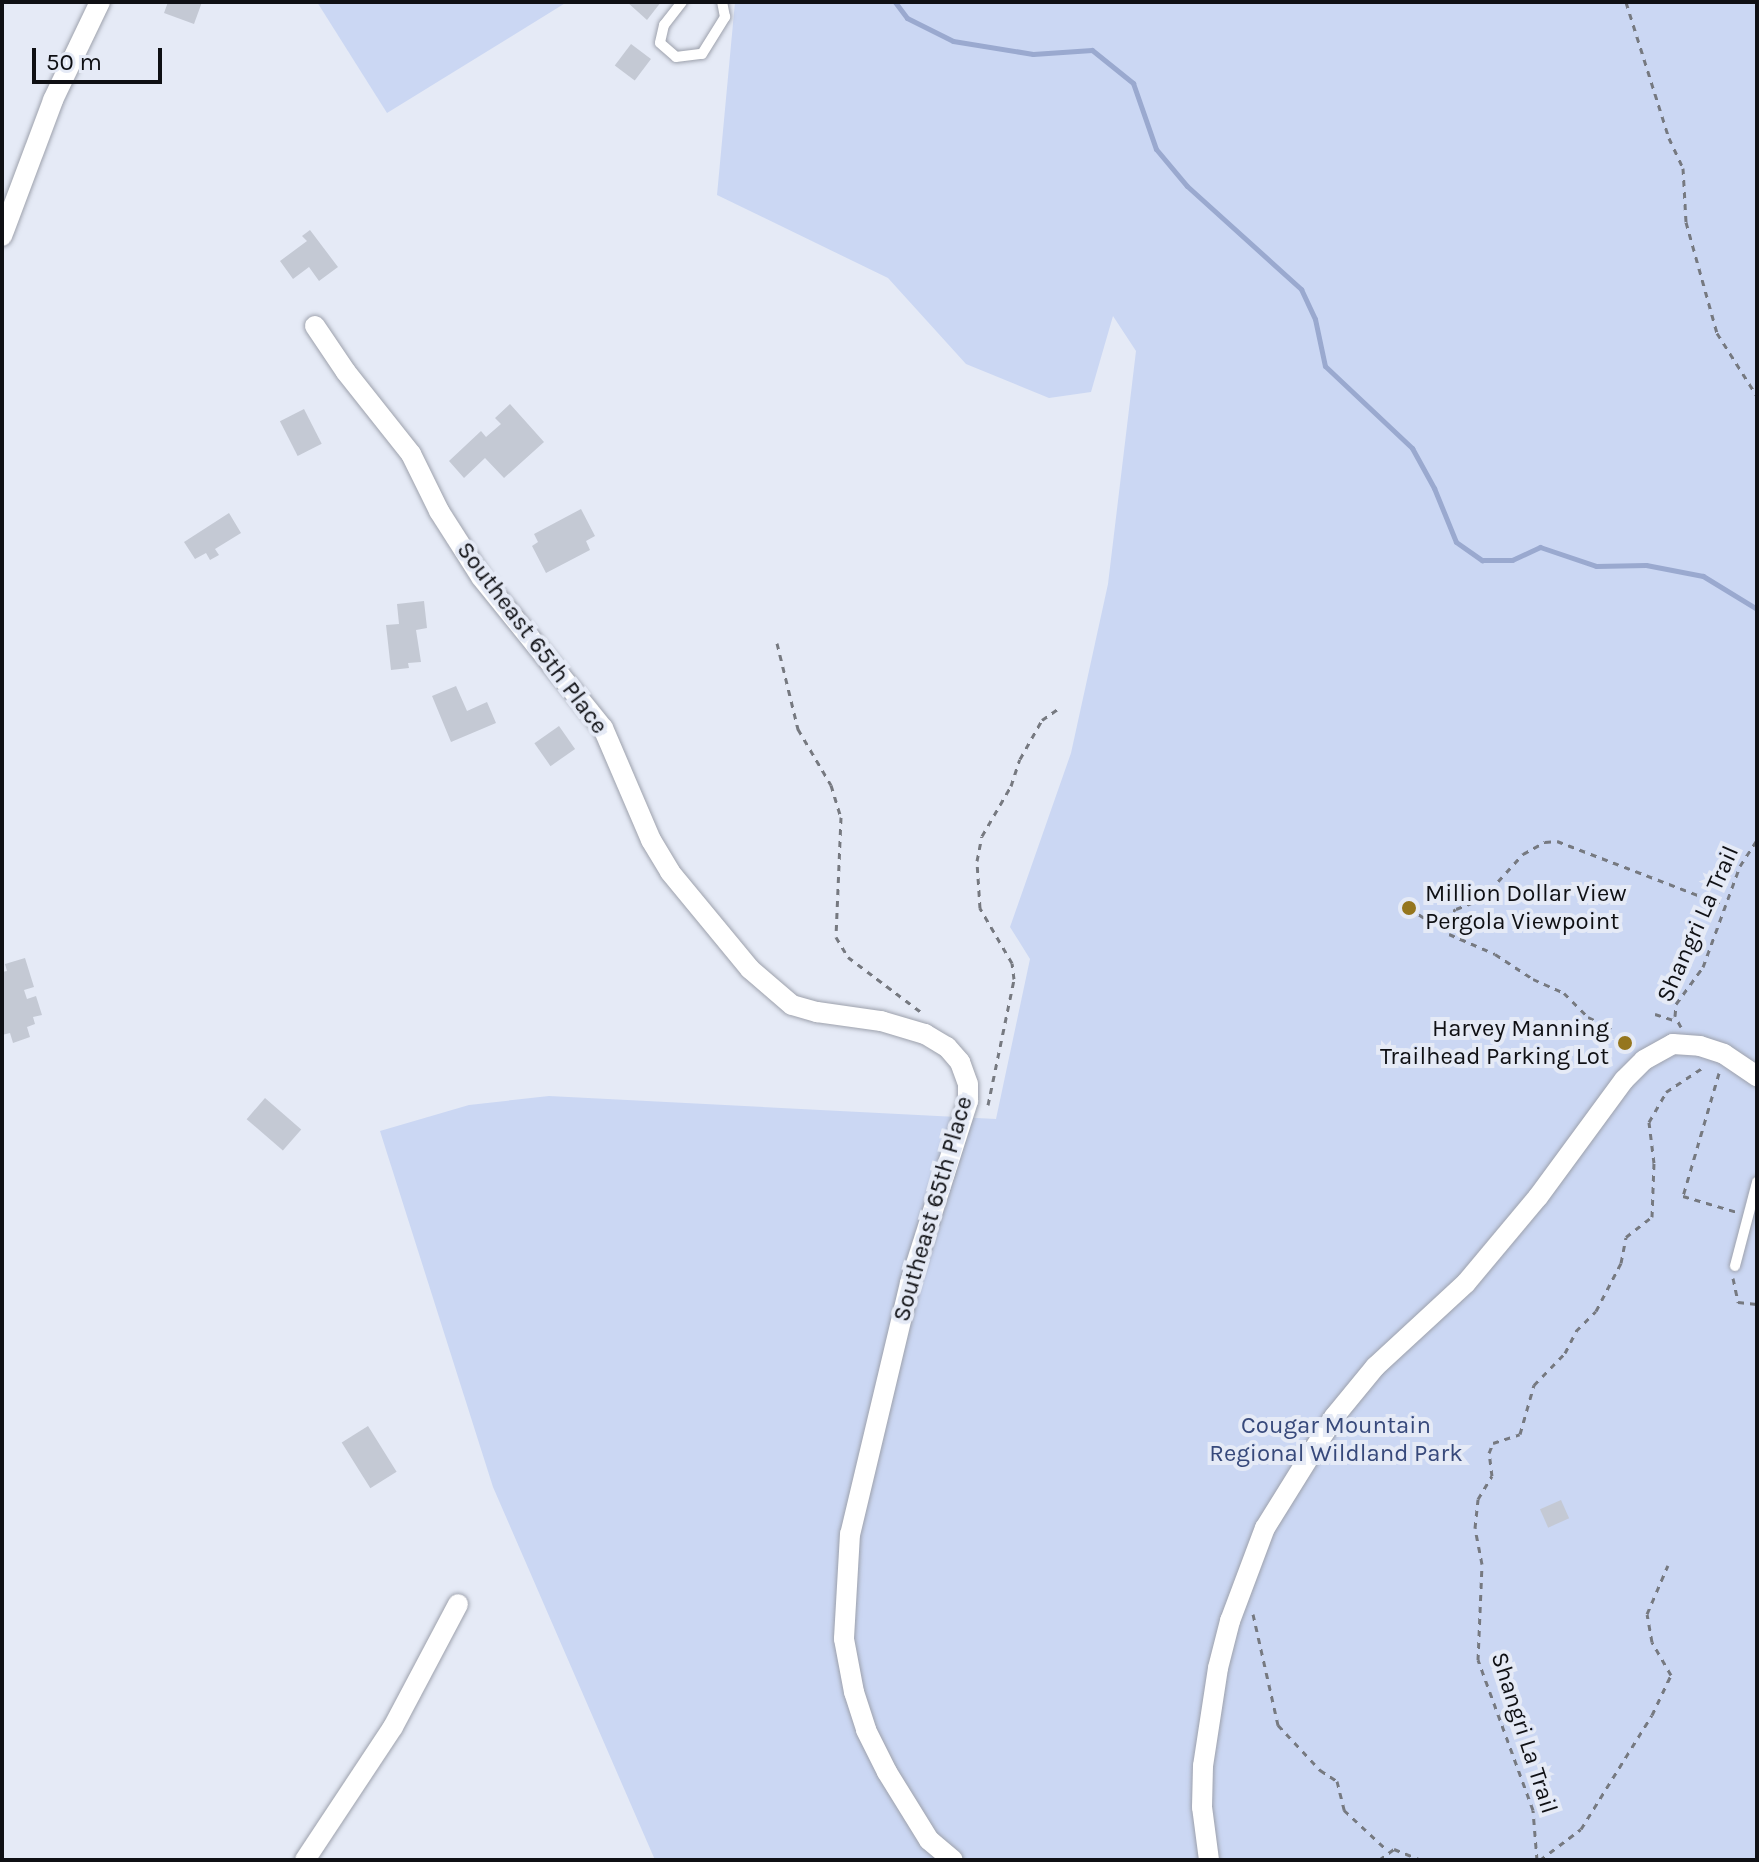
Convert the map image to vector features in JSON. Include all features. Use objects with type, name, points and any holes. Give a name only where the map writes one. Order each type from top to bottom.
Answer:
[{"type":"street","points":[[2,236],[53,100],[100,2]]},
{"type":"street","name":"Southeast 65th Place","points":[[315,326],[346,372],[411,454],[439,511],[481,577],[603,728],[651,840],[670,872],[750,969],[792,1005],[817,1012],[881,1021],[935,1038],[960,1062],[968,1084],[968,1101],[897,1332],[850,1534],[844,1625],[854,1692],[866,1730],[908,1809],[929,1840],[953,1860]]},
{"type":"street","points":[[1209,1860],[1202,1807],[1203,1766],[1218,1668],[1246,1571],[1287,1488],[1357,1388],[1466,1283],[1548,1184],[1624,1080],[1660,1049],[1673,1044],[1700,1046],[1724,1054],[1757,1076]]},
{"type":"street","points":[[305,1860],[393,1727],[458,1604]]},
{"type":"lane","points":[[682,2],[664,25],[660,43],[676,57],[702,54],[725,17],[722,2]]},
{"type":"lane","points":[[1735,1266],[1757,1182]]},
{"type":"path","points":[[1626,2],[1669,138],[1683,168],[1686,222],[1717,333],[1757,396]]},
{"type":"path","points":[[777,643],[798,729],[831,785],[841,817],[842,859],[834,913],[836,937],[848,957],[923,1014]]},
{"type":"path","points":[[968,1101],[990,1106],[1014,979],[1012,963],[980,908],[976,886],[982,836],[1042,720],[1059,708]]},
{"type":"path","name":"Shangri La Trail","points":[[1538,1860],[1533,1810],[1478,1660],[1482,1564],[1475,1528],[1478,1499],[1492,1476],[1489,1453],[1493,1443],[1520,1434],[1534,1385],[1565,1353],[1576,1331],[1596,1311],[1621,1263],[1629,1233],[1652,1217],[1654,1163],[1649,1122],[1666,1092],[1710,1060],[1677,1021],[1676,1004],[1703,967],[1740,866],[1757,840]]},
{"type":"path","points":[[1433,924],[1456,909],[1482,899],[1523,854],[1545,842],[1557,841],[1726,906]]},
{"type":"path","points":[[1409,908],[1433,924],[1564,993],[1588,1017],[1612,1028]]},
{"type":"path","points":[[1655,1014],[1677,1021]]},
{"type":"path","points":[[1724,1054],[1683,1196],[1748,1215]]},
{"type":"path","points":[[1735,1266],[1733,1283],[1738,1302],[1757,1304]]},
{"type":"path","points":[[1538,1860],[1581,1829],[1652,1715],[1671,1675],[1652,1642],[1647,1614],[1668,1565]]},
{"type":"path","points":[[1253,1613],[1278,1725],[1320,1770],[1337,1781],[1344,1810],[1388,1851]]},
{"type":"path","points":[[1379,1860],[1388,1851],[1402,1850],[1421,1860]]},
{"type":"green space","points":[[317,2],[567,2],[387,113]]},
{"type":"green space","name":"Cougar Mountain Regional Wildland Park","points":[[735,2],[1757,2],[1757,1860],[655,1860],[493,1487],[380,1131],[469,1105],[549,1096],[996,1119],[1030,959],[1010,927],[1071,753],[1108,584],[1136,351],[1113,316],[1091,392],[1049,398],[966,364],[888,278],[717,195]]},
{"type":"building","points":[[168,2],[202,2],[194,24],[164,13]]},
{"type":"building","points":[[627,2],[661,2],[647,20]]},
{"type":"building","points":[[631,44],[651,59],[635,81],[615,66]]},
{"type":"building","points":[[310,230],[338,267],[319,281],[309,267],[293,279],[280,261],[307,241],[302,236]]},
{"type":"building","points":[[510,404],[544,442],[504,478],[485,458],[464,478],[449,461],[481,431],[486,437],[501,424],[495,418]]},
{"type":"building","points":[[304,409],[322,444],[298,456],[280,421]]},
{"type":"building","points":[[581,509],[595,536],[586,541],[590,550],[546,573],[532,546],[538,542],[534,534]]},
{"type":"building","points":[[229,513],[241,533],[215,549],[219,555],[210,560],[206,553],[195,559],[184,542]]},
{"type":"building","points":[[424,601],[427,628],[416,630],[421,662],[408,663],[409,668],[391,670],[386,625],[399,624],[397,604]]},
{"type":"building","points":[[456,686],[467,711],[487,702],[496,723],[451,742],[432,696]]},
{"type":"building","points":[[559,726],[575,749],[550,766],[534,743]]},
{"type":"building","points":[[25,958],[34,987],[24,990],[27,999],[36,996],[42,1015],[33,1017],[35,1024],[27,1027],[30,1037],[13,1043],[10,1033],[2,1035],[2,972],[7,971],[5,964]]},
{"type":"building","points":[[265,1098],[301,1129],[283,1151],[247,1119]]},
{"type":"building","points":[[368,1426],[397,1472],[370,1488],[342,1442]]},
{"type":"building","points":[[1561,1500],[1569,1518],[1548,1528],[1540,1509]]},
{"type":"waterway","points":[[895,2],[907,18],[953,41],[1033,54],[1092,50],[1133,83],[1156,149],[1187,186],[1301,289],[1315,319],[1325,366],[1412,448],[1434,488],[1456,542],[1482,560],[1512,560],[1540,547],[1596,566],[1646,565],[1703,576],[1757,609]]},
{"type":"place","name":"Million Dollar View Pergola Viewpoint","points":[[1409,908]]},
{"type":"place","name":"Harvey Manning Trailhead Parking Lot","points":[[1625,1043]]}]
